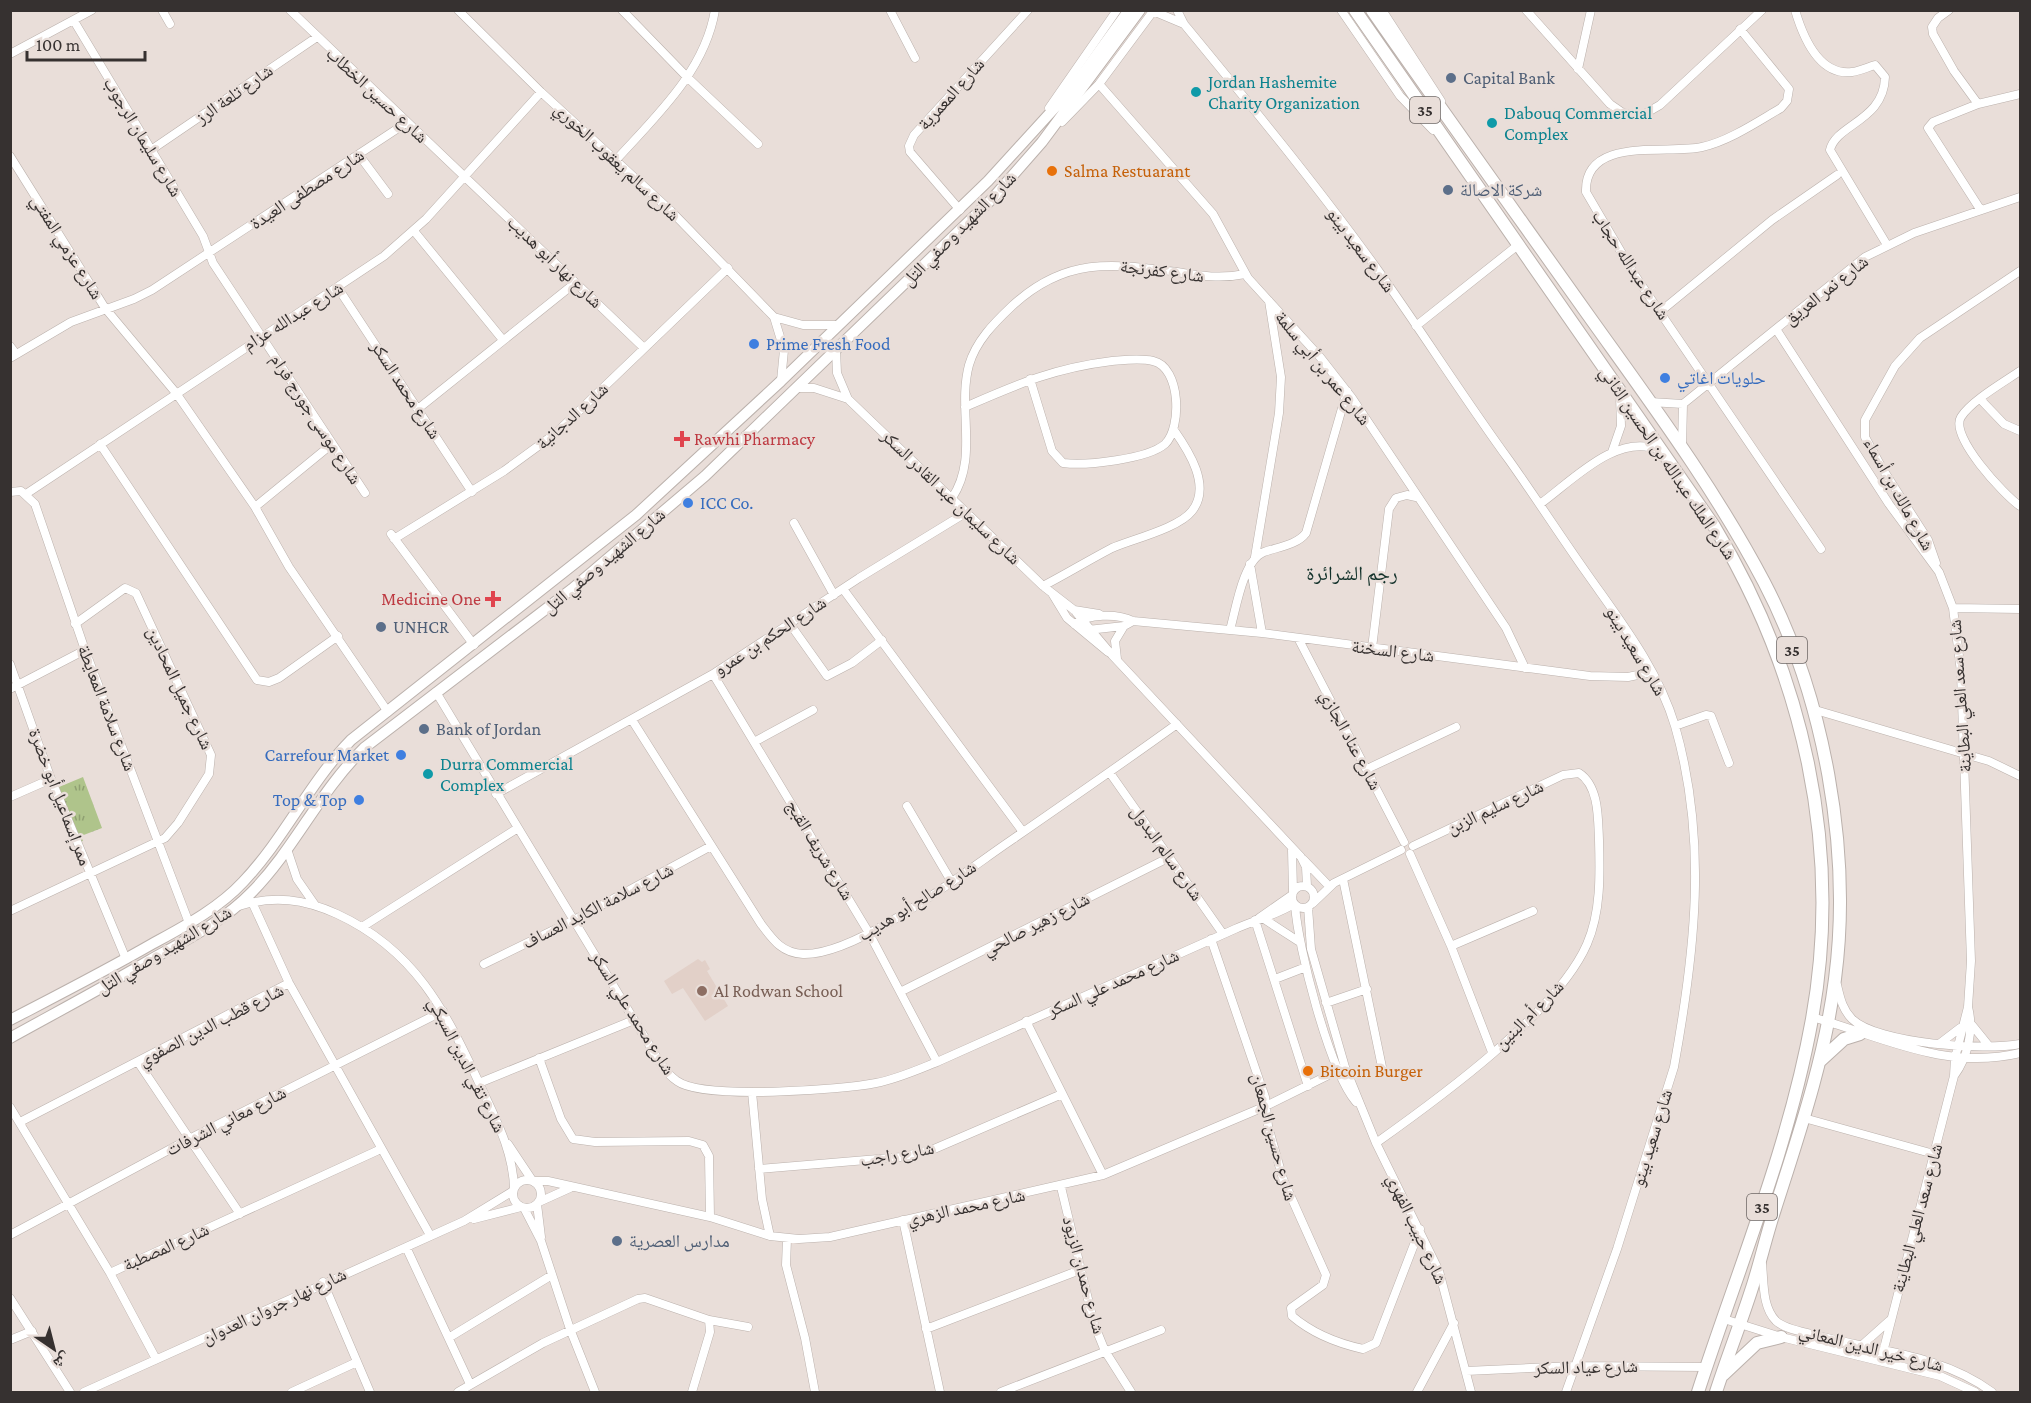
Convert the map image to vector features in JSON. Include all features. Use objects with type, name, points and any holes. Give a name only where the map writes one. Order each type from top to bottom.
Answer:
[{"type":"highway","name":"شارع الملك عبدالله بن الحسين الثاني","points":[[1355,10],[1714,526],[1768,628],[1800,727],[1815,797],[1821,873],[1821,931],[1812,1017],[1796,1089],[1774,1167],[1698,1392]]},
{"type":"highway","name":"شارع الملك عبدالله بن الحسين الثاني","points":[[1372,10],[1683,450],[1765,585],[1788,639],[1812,709],[1829,784],[1837,853],[1839,918],[1835,979],[1820,1061],[1804,1118],[1716,1392]]},
{"type":"highway","points":[[1820,1061],[1844,1039],[1860,1034]]},
{"type":"highway","points":[[1722,1375],[1757,1343],[1781,1337]]},
{"type":"main road","name":"شارع الشهيد وصفي التل","points":[[10,1020],[189,923],[241,885],[268,853],[333,758],[351,740],[570,569],[640,511],[781,381],[960,210],[1099,62],[1129,10]]},
{"type":"main road","name":"شارع الشهيد وصفي التل","points":[[10,1038],[184,941],[236,907],[269,874],[342,770],[384,731],[580,582],[705,476],[991,200],[1042,142],[1099,62],[1140,10]]},
{"type":"main road","points":[[589,553],[592,561],[599,566]]},
{"type":"main road","points":[[570,569],[578,573],[580,582]]},
{"type":"main road","points":[[73,987],[81,999]]},
{"type":"street","points":[[10,54],[92,10]]},
{"type":"street","points":[[162,10],[170,24]]},
{"type":"street","name":"شارع حسين الخطاب","points":[[290,10],[406,123],[466,176]]},
{"type":"street","name":"شارع سالم يعقوب الخوري","points":[[458,10],[541,92],[616,160],[728,268],[774,316],[784,350],[781,381]]},
{"type":"street","points":[[622,10],[687,77],[758,144]]},
{"type":"street","points":[[616,160],[687,77],[707,40],[714,10]]},
{"type":"street","points":[[890,10],[915,58]]},
{"type":"street","name":"شارع المعمرية","points":[[960,210],[910,152],[909,146],[914,135],[1028,10]]},
{"type":"street","points":[[1030,134],[1117,10]]},
{"type":"street","name":"شارع سعيد بينو","points":[[1177,10],[1184,24],[1366,256],[1540,504],[1631,636],[1652,672],[1675,726],[1692,808],[1696,866],[1692,940],[1679,1039],[1674,1066],[1640,1177],[1566,1392]]},
{"type":"street","points":[[1341,10],[1400,96],[1448,144]]},
{"type":"street","points":[[1382,10],[1435,88],[1450,121]]},
{"type":"street","points":[[1526,10],[1617,109],[1629,115],[1641,116],[1660,105],[1762,10]]},
{"type":"street","points":[[1578,69],[1591,10]]},
{"type":"street","points":[[1796,10],[1805,37],[1824,64],[1845,72],[1855,72],[1875,65],[1885,77],[1883,90],[1875,106],[1839,138],[1830,150],[1887,245]]},
{"type":"street","points":[[1949,10],[1935,22],[1932,27],[1933,34],[1954,71],[1978,104]]},
{"type":"street","points":[[1042,142],[1100,84],[1153,11]]},
{"type":"street","name":"شارع سعيد بينو","points":[[1153,11],[1184,24]]},
{"type":"street","name":"شارع سليمان الرجوب","points":[[74,21],[202,236],[208,254]]},
{"type":"street","name":"شارع عبدالله حجاب","points":[[1740,29],[1789,88],[1787,101],[1781,108],[1703,147],[1628,150],[1599,164],[1593,170],[1586,185],[1588,200],[1821,549]]},
{"type":"street","name":"شارع تلعة الرز","points":[[151,150],[317,37]]},
{"type":"street","name":"شارع عمر بن أبي سلمة","points":[[1100,84],[1213,214],[1245,274],[1347,391],[1506,628],[1525,668]]},
{"type":"street","name":"شارع عبدالله عزام","points":[[26,494],[384,256],[414,231],[541,92]]},
{"type":"street","points":[[1980,209],[1928,128],[1934,122],[1978,104],[2020,94]]},
{"type":"street","name":"شارع مصطفى العيدة","points":[[13,356],[71,322],[143,295],[406,123]]},
{"type":"street","points":[[359,155],[388,194]]},
{"type":"street","name":"شارع عزمي المفتي","points":[[10,156],[105,308],[176,393],[255,507],[289,567],[388,712]]},
{"type":"street","points":[[1661,311],[1772,220],[1837,175]]},
{"type":"street","name":"شارع نهار أبو هديب","points":[[466,176],[644,348]]},
{"type":"street","name":"شارع نمر العريق","points":[[1683,404],[1846,271],[1887,245],[1980,209],[2020,197]]},
{"type":"street","points":[[414,231],[503,340]]},
{"type":"street","points":[[1416,326],[1518,244]]},
{"type":"street","name":"شارع موسى جورج فرام","points":[[208,254],[364,493]]},
{"type":"street","name":"شارع كفرنجة","points":[[952,498],[965,469],[965,407],[970,364],[983,337],[1016,302],[1056,277],[1074,270],[1110,264],[1219,278],[1245,274]]},
{"type":"street","name":"شارع الدجانية","points":[[474,645],[393,536],[472,492],[556,433],[728,268]]},
{"type":"street","name":"شارع مالك بن أسماء","points":[[1939,572],[1928,540],[1865,437],[1865,420],[1894,366],[1920,338],[2020,272]]},
{"type":"street","points":[[419,408],[575,283]]},
{"type":"street","name":"شارع محمد السكر","points":[[338,288],[419,408],[472,492]]},
{"type":"street","points":[[1230,630],[1252,560],[1279,413],[1281,377],[1269,301]]},
{"type":"street","name":"شارع سالم يعقوب الخوري","points":[[774,316],[803,325],[838,325]]},
{"type":"street","name":"شارع سعد العلي البطاينة","points":[[1776,329],[1889,504],[1939,572],[1953,608],[1961,672],[1971,962],[1968,1007],[1961,1027],[1959,1059]]},
{"type":"street","points":[[10,346],[13,356]]},
{"type":"street","name":"شارع سليمان عبد القادر السكر","points":[[836,350],[837,373],[848,399],[1043,586],[1074,610],[1115,658],[1258,808],[1292,850],[1330,883]]},
{"type":"street","points":[[965,407],[1030,379],[1062,369],[1123,360],[1155,361],[1163,365],[1172,378],[1176,399],[1174,430],[1167,442],[1149,453],[1105,460],[1063,463],[1052,451],[1030,379]]},
{"type":"street","points":[[2020,371],[1960,418],[1961,435],[2003,492],[2020,506]]},
{"type":"street","name":"شارع سليمان عبد القادر السكر","points":[[797,388],[814,388],[848,399]]},
{"type":"street","points":[[1612,452],[1621,426],[1619,390]]},
{"type":"street","points":[[1252,560],[1297,541],[1306,533],[1347,391]]},
{"type":"street","points":[[1981,400],[2004,424],[2020,431]]},
{"type":"street","points":[[1650,402],[1683,404],[1683,450]]},
{"type":"street","points":[[1043,586],[1112,549],[1182,519],[1192,511],[1199,482],[1191,456],[1174,430]]},
{"type":"street","points":[[100,444],[258,680],[269,682],[279,678],[338,636]]},
{"type":"street","points":[[255,507],[332,444]]},
{"type":"street","points":[[1540,504],[1612,452],[1642,445],[1664,452]]},
{"type":"street","points":[[10,492],[26,494]]},
{"type":"street","name":"شارع سلامة المعايطة","points":[[26,494],[35,504],[40,515],[75,624],[189,923]]},
{"type":"street","points":[[1372,648],[1389,509],[1396,498],[1407,495],[1416,497]]},
{"type":"street","points":[[843,589],[967,512]]},
{"type":"street","points":[[794,523],[834,594]]},
{"type":"street","points":[[1252,560],[1262,633]]},
{"type":"street","name":"شارع جميل المحادين","points":[[75,624],[125,588],[136,593],[211,755],[212,765],[204,783],[178,823],[159,842]]},
{"type":"street","name":"شارع الحكم بن عمرو","points":[[496,794],[713,674],[843,589],[1023,832]]},
{"type":"street","name":"شارع سليمان عبد القادر السكر","points":[[1053,595],[1056,604],[1082,633],[1115,658]]},
{"type":"street","points":[[1953,608],[2020,609]]},
{"type":"street","points":[[1074,610],[1109,617]]},
{"type":"street","name":"شارع السخنة","points":[[1074,624],[1082,619],[1126,617],[1133,621],[1262,633],[1525,668],[1619,678],[1652,672]]},
{"type":"street","points":[[1082,633],[1091,628],[1124,626],[1133,621]]},
{"type":"street","points":[[790,624],[827,676],[852,663],[882,640]]},
{"type":"street","points":[[1115,658],[1115,641],[1124,626]]},
{"type":"street","name":"شارع عناد الجازي","points":[[1298,638],[1367,769],[1403,846]]},
{"type":"street","points":[[14,687],[85,650]]},
{"type":"street","name":"ممر إسماعيل أبو خضرة","points":[[10,664],[14,687],[89,875],[126,959]]},
{"type":"street","name":"شارع شريف القبج","points":[[713,674],[869,933],[902,991],[937,1062]]},
{"type":"street","name":"شارع محمد علي السكر","points":[[436,692],[634,1020],[678,1082],[701,1088],[752,1092],[868,1085],[898,1077],[937,1062],[1210,939],[1294,904]]},
{"type":"street","points":[[1812,709],[1989,761],[2020,776]]},
{"type":"street","points":[[754,742],[813,710]]},
{"type":"street","points":[[1675,726],[1706,715],[1711,716],[1729,763]]},
{"type":"street","name":"شارع صالح أبو هديب","points":[[632,720],[761,924],[779,946],[787,951],[806,954],[869,933],[1110,773],[1177,724]]},
{"type":"street","points":[[1367,769],[1456,728]]},
{"type":"street","name":"شارع سالم البدول","points":[[1110,773],[1223,934]]},
{"type":"street","name":"شارع سليم الزبن","points":[[1412,850],[1563,775],[1579,773]]},
{"type":"street","name":"شارع أم البنين","points":[[1376,1143],[1492,1052],[1552,997],[1588,942],[1599,891],[1598,826],[1592,788],[1579,773]]},
{"type":"street","points":[[10,797],[51,779]]},
{"type":"street","points":[[907,806],[951,880]]},
{"type":"street","points":[[362,927],[518,828]]},
{"type":"street","points":[[10,911],[159,842]]},
{"type":"street","name":"شارع سلامة الكايد العساف","points":[[484,964],[574,920],[711,846]]},
{"type":"street","points":[[1292,893],[1298,887],[1343,879],[1403,846],[1412,850],[1452,946],[1492,1052]]},
{"type":"street","points":[[287,849],[297,879],[315,905]]},
{"type":"street","points":[[1292,850],[1294,904],[1301,908],[1310,905],[1330,883]]},
{"type":"street","name":"شارع زهير صالحي","points":[[902,991],[1170,857]]},
{"type":"street","points":[[1301,857],[1306,867],[1308,887],[1314,892],[1310,905]]},
{"type":"street","points":[[1343,879],[1382,1067]]},
{"type":"street","name":"شارع محمد علي السكر","points":[[1259,919],[1292,893]]},
{"type":"street","name":"شارع تقي الدين السبكي","points":[[236,907],[252,902],[285,899],[315,905],[362,927],[408,963],[443,1011],[479,1083],[505,1141],[513,1171],[513,1190]]},
{"type":"street","points":[[252,902],[289,983]]},
{"type":"street","name":"شارع حبيب الفهري","points":[[1294,904],[1298,941],[1341,1068],[1439,1271],[1471,1392]]},
{"type":"street","name":"شارع حبيب الفهري","points":[[1310,905],[1311,949],[1341,1068]]},
{"type":"street","points":[[1452,946],[1533,911]]},
{"type":"street","points":[[1259,919],[1298,941]]},
{"type":"street","points":[[1259,919],[1308,1086]]},
{"type":"street","name":"شارع حسين الجمعان","points":[[1210,939],[1242,1025],[1266,1106],[1268,1126],[1283,1179],[1326,1275],[1323,1285],[1291,1308],[1292,1316],[1305,1327],[1335,1342],[1363,1349],[1376,1343],[1420,1229]]},
{"type":"street","points":[[1275,979],[1306,967]]},
{"type":"street","points":[[1835,979],[1842,1006],[1854,1021],[1866,1027],[1937,1045],[1967,1047],[2020,1044]]},
{"type":"street","name":"شارع قطب الدين الصفوي","points":[[20,1122],[289,983],[430,1235]]},
{"type":"street","points":[[1326,1003],[1366,989]]},
{"type":"street","name":"شارع سعد العلي البطاينة","points":[[1881,1360],[1954,1076],[1959,1059],[1967,1047],[1972,1025],[1968,1007]]},
{"type":"street","name":"شارع معاني الشرفات","points":[[10,1235],[191,1138],[443,1011]]},
{"type":"street","points":[[1812,1017],[1860,1034],[1959,1059],[2020,1053]]},
{"type":"street","points":[[479,1083],[634,1020]]},
{"type":"street","points":[[1026,1022],[1103,1175]]},
{"type":"street","name":"شارع سعد العلي البطاينة","points":[[1972,1025],[1989,1046]]},
{"type":"street","points":[[1937,1045],[1949,1039],[1961,1027]]},
{"type":"street","points":[[539,1058],[561,1119],[573,1139],[595,1143],[689,1141],[703,1145],[709,1156],[710,1217]]},
{"type":"street","points":[[138,1062],[240,1214]]},
{"type":"street","name":"شارع محمد الزهري","points":[[533,1181],[548,1181],[570,1188],[710,1217],[770,1236],[787,1239],[830,1237],[1061,1187],[1103,1175],[1266,1106],[1341,1068]]},
{"type":"street","points":[[752,1092],[759,1169],[770,1236]]},
{"type":"street","name":"شارع راجب","points":[[759,1169],[902,1157],[934,1149],[1062,1094]]},
{"type":"street","points":[[10,1107],[20,1122]]},
{"type":"street","points":[[1804,1118],[1934,1154]]},
{"type":"street","name":"شارع المصطبة","points":[[20,1122],[110,1273],[381,1149]]},
{"type":"street","name":"شارع تقي الدين السبكي","points":[[505,1141],[533,1181]]},
{"type":"street","points":[[541,1241],[538,1203],[541,1190],[533,1181],[522,1180],[513,1190],[514,1200],[523,1207],[541,1241],[570,1329],[595,1392]]},
{"type":"street","name":"شارع حمدان الزيود","points":[[1061,1187],[1094,1324],[1105,1351],[1131,1392]]},
{"type":"street","points":[[523,1207],[538,1203],[570,1188]]},
{"type":"street","name":"شارع نهار جروان العدوان","points":[[464,1221],[513,1190]]},
{"type":"street","name":"شارع نهار جروان العدوان","points":[[84,1392],[430,1235],[464,1221],[523,1207]]},
{"type":"street","points":[[903,1220],[940,1392]]},
{"type":"street","points":[[787,1239],[786,1266],[805,1338],[815,1392]]},
{"type":"street","points":[[406,1247],[470,1384]]},
{"type":"street","name":"شارع خير الدين المعاني","points":[[1761,1256],[1765,1298],[1771,1314],[1778,1323],[1952,1368],[1992,1392]]},
{"type":"street","points":[[926,1329],[1080,1270]]},
{"type":"street","points":[[110,1273],[156,1359]]},
{"type":"street","points":[[450,1337],[552,1275]]},
{"type":"street","points":[[324,1282],[370,1392]]},
{"type":"street","points":[[10,1298],[70,1392]]},
{"type":"street","points":[[458,1392],[570,1329],[645,1298],[709,1320],[748,1327]]},
{"type":"street","name":"شارع خير الدين المعاني","points":[[1724,1319],[1781,1337],[1940,1376],[1975,1392]]},
{"type":"street","points":[[692,1392],[710,1332],[709,1320]]},
{"type":"street","points":[[1861,1346],[1890,1320]]},
{"type":"street","points":[[1417,1392],[1454,1323]]},
{"type":"street","points":[[1001,1392],[1161,1330]]},
{"type":"street","points":[[10,1340],[32,1331]]},
{"type":"street","points":[[292,1392],[357,1362]]},
{"type":"street","name":"شارع عياد السكر","points":[[1466,1371],[1576,1366],[1706,1367]]},
{"type":"shaded area","name":"Al Rodwan School","points":[[698,959],[702,962],[705,960],[710,969],[707,971],[728,1006],[705,1021],[683,988],[672,994],[664,981]]},
{"type":"green space","points":[[83,777],[102,828],[81,836],[83,841],[80,842],[59,787]]},
{"type":"place","name":"Capital Bank","points":[[1451,78]]},
{"type":"place","name":"Jordan Hashemite Charity Organization","points":[[1196,92]]},
{"type":"place","name":"Dabouq Commercial Complex","points":[[1492,123]]},
{"type":"place","name":"Salma Restuarant","points":[[1052,171]]},
{"type":"place","name":"شركة الاصالة","points":[[1448,190]]},
{"type":"place","name":"Prime Fresh Food","points":[[754,344]]},
{"type":"place","name":"حلويات اغاتي","points":[[1665,378]]},
{"type":"place","name":"Rawhi Pharmacy","points":[[682,439]]},
{"type":"place","name":"ICC Co.","points":[[688,503]]},
{"type":"place","name":"Medicine One","points":[[493,599]]},
{"type":"place","name":"UNHCR","points":[[381,627]]},
{"type":"place","name":"Bank of Jordan","points":[[424,729]]},
{"type":"place","name":"Carrefour Market","points":[[401,755]]},
{"type":"place","name":"Durra Commercial Complex","points":[[428,774]]},
{"type":"place","name":"Top & Top","points":[[359,800]]},
{"type":"place","name":"Al Rodwan School","points":[[702,991]]},
{"type":"place","name":"Bitcoin Burger","points":[[1308,1071]]},
{"type":"place","name":"مدارس العصرية","points":[[617,1241]]},
{"type":"district","name":"رجم الشرائرة","points":[[1352,573]]}]
